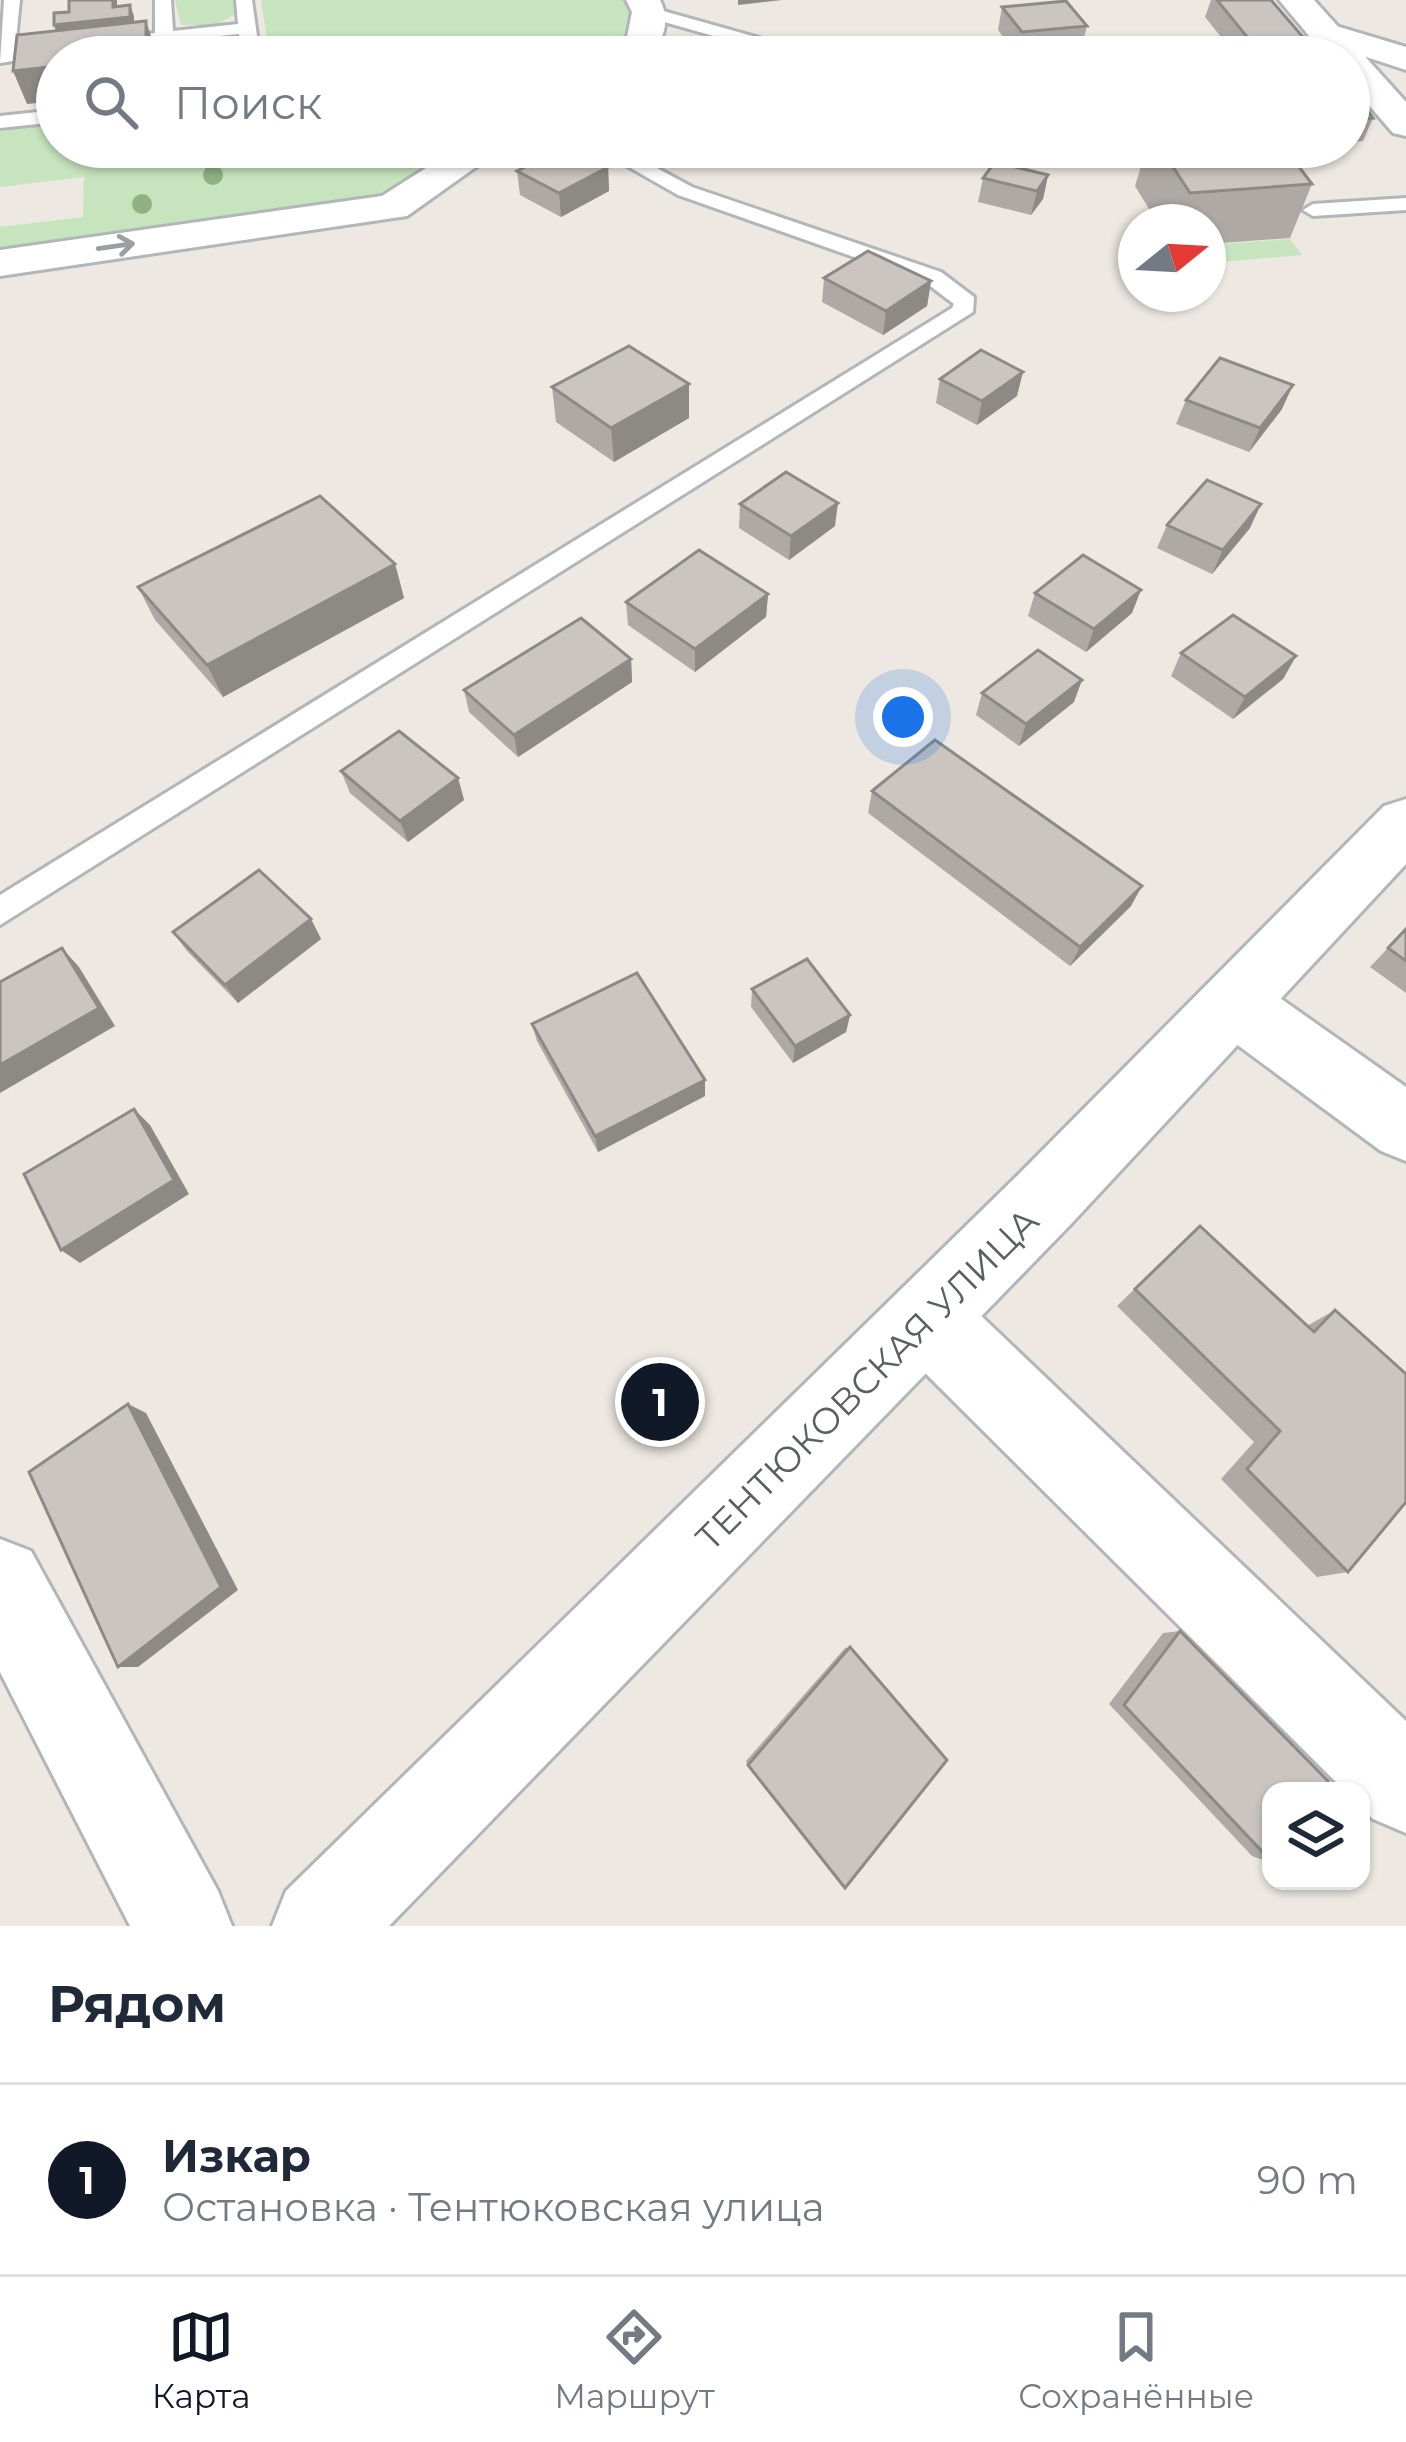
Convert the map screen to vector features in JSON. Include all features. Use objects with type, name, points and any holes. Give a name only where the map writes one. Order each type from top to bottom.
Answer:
[{"type":"street","points":[[1296,0],[1327,36]]},
{"type":"street","points":[[644,36],[646,6]]},
{"type":"street","points":[[1370,54],[1406,59]]},
{"type":"street","points":[[1370,85],[1406,125]]},
{"type":"street","points":[[0,263],[393,207],[453,168]]},
{"type":"street","name":"ТЕНТЮКОВСКАЯ УЛИЦА","points":[[321,1926],[1236,1005],[1406,823]]},
{"type":"street","points":[[1236,1005],[1406,1127]]},
{"type":"street","points":[[927,1319],[1406,1786]]},
{"type":"street","points":[[0,1582],[183,1926]]},
{"type":"lane","points":[[12,0],[3,56],[36,52]]},
{"type":"lane","points":[[163,0],[164,36]]},
{"type":"lane","points":[[244,0],[248,36]]},
{"type":"lane","points":[[646,6],[741,36]]},
{"type":"lane","points":[[181,36],[247,28]]},
{"type":"lane","points":[[0,122],[36,118]]},
{"type":"lane","points":[[0,912],[962,312],[966,302],[933,277],[685,191],[643,168]]},
{"type":"lane","points":[[1313,210],[1406,204]]},
{"type":"green space","points":[[175,0],[234,0],[236,14],[215,25],[181,25]]},
{"type":"green space","points":[[261,0],[629,0],[633,9],[630,36],[267,36]]},
{"type":"green space","points":[[36,127],[36,168],[434,168],[387,199],[0,253],[0,227],[83,217],[84,177],[0,187],[0,131]]},
{"type":"green space","points":[[1290,239],[1302,255],[1226,261],[1226,244]]},
{"type":"building","points":[[69,0],[113,0],[113,7],[130,5],[130,17],[54,25],[54,13],[69,12]]},
{"type":"building","points":[[1217,0],[1271,0],[1302,36],[1246,36]]},
{"type":"building","points":[[1066,1],[1087,26],[1022,32],[1002,7]]},
{"type":"building","points":[[146,21],[146,36],[36,36],[36,68],[13,71],[17,35]]},
{"type":"building","points":[[523,168],[606,168],[559,193],[517,171]]},
{"type":"building","points":[[990,168],[1048,175],[1037,191],[983,178]]},
{"type":"building","points":[[1174,168],[1300,168],[1312,184],[1190,193]]},
{"type":"building","points":[[868,251],[931,281],[886,311],[824,278]]},
{"type":"building","points":[[629,346],[689,384],[611,428],[552,387]]},
{"type":"building","points":[[981,350],[1023,372],[982,401],[940,379]]},
{"type":"building","points":[[1220,358],[1293,385],[1260,428],[1186,400]]},
{"type":"building","points":[[786,472],[838,503],[791,536],[740,504]]},
{"type":"building","points":[[1207,480],[1261,504],[1223,550],[1167,525]]},
{"type":"building","points":[[320,496],[395,564],[207,665],[138,587]]},
{"type":"building","points":[[699,550],[768,594],[695,649],[626,602]]},
{"type":"building","points":[[1083,555],[1141,590],[1094,629],[1035,593]]},
{"type":"building","points":[[1233,615],[1296,656],[1245,697],[1181,653]]},
{"type":"building","points":[[581,618],[631,659],[514,735],[464,690]]},
{"type":"building","points":[[1038,650],[1082,680],[1026,724],[982,693]]},
{"type":"building","points":[[399,731],[458,778],[400,821],[341,771]]},
{"type":"building","points":[[935,740],[1142,886],[1080,947],[872,791]]},
{"type":"building","points":[[259,870],[311,919],[225,985],[173,932]]},
{"type":"building","points":[[1406,929],[1406,961],[1388,948]]},
{"type":"building","points":[[62,948],[99,1008],[0,1065],[0,982]]},
{"type":"building","points":[[807,959],[850,1015],[795,1046],[752,989]]},
{"type":"building","points":[[637,973],[705,1080],[595,1136],[532,1024]]},
{"type":"building","points":[[134,1109],[174,1180],[61,1250],[24,1174]]},
{"type":"building","points":[[1200,1226],[1314,1332],[1335,1310],[1406,1374],[1406,1502],[1348,1572],[1247,1469],[1280,1431],[1135,1289]]},
{"type":"building","points":[[128,1404],[221,1587],[118,1667],[29,1472]]},
{"type":"building","points":[[1180,1631],[1328,1781],[1262,1782],[1262,1851],[1124,1705]]},
{"type":"building","points":[[850,1647],[947,1760],[845,1888],[748,1765]]},
{"type":"place","name":"Изкар","points":[[660,1402]]}]
